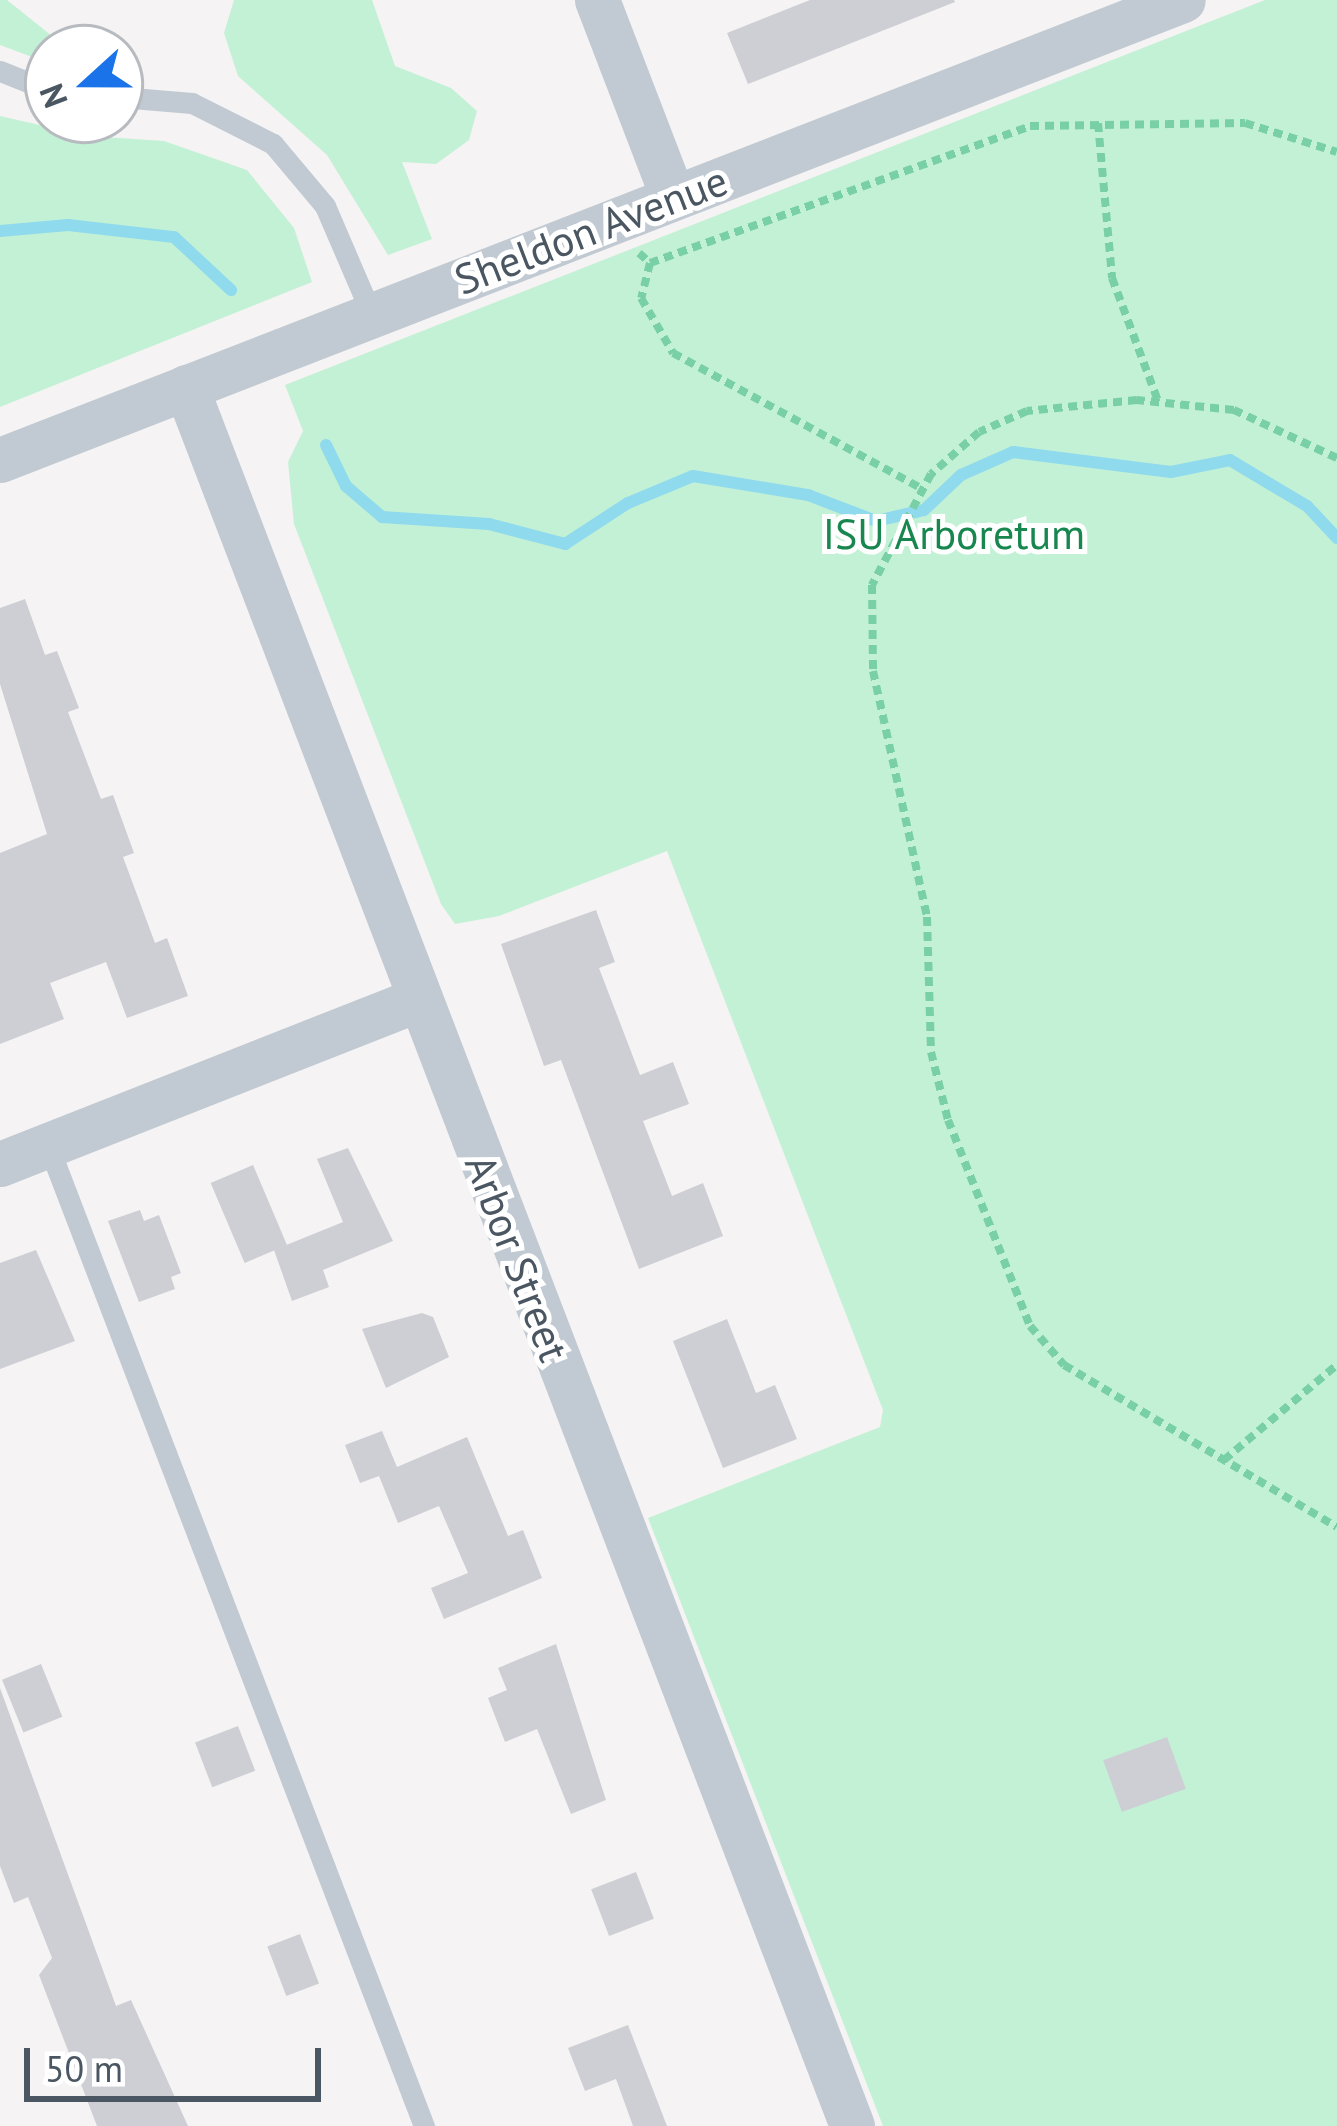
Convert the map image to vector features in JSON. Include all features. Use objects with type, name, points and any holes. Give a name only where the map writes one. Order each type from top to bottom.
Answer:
[{"type":"street","points":[[597,0],[674,198]]},
{"type":"street","name":"Sheldon Avenue","points":[[0,460],[1183,0]]},
{"type":"street","name":"Arbor Street","points":[[186,387],[852,2126]]},
{"type":"street","points":[[0,1165],[419,999]]},
{"type":"lane","points":[[144,100],[192,103],[273,144],[302,172],[343,240],[372,315]]},
{"type":"lane","points":[[47,1145],[424,2126]]},
{"type":"path","points":[[1098,123],[1112,278],[1129,340],[1158,402]]},
{"type":"path","points":[[650,263],[994,134],[1098,123],[1245,123],[1337,152]]},
{"type":"path","points":[[636,247],[650,263]]},
{"type":"path","points":[[650,263],[641,298],[673,353],[921,488]]},
{"type":"path","points":[[1337,458],[1234,410],[1158,402],[1027,411],[979,432],[921,488],[889,541],[872,585],[874,671],[927,917],[931,1052],[947,1120],[1030,1326],[1064,1365],[1337,1526]]},
{"type":"path","points":[[1224,1460],[1337,1365]]},
{"type":"green space","points":[[0,0],[7,0],[37,24],[24,24],[24,54],[0,45]]},
{"type":"green space","points":[[234,0],[372,0],[395,66],[451,88],[477,111],[469,140],[436,164],[402,162],[432,239],[388,255],[327,155],[238,76],[224,33]]},
{"type":"green space","name":"ISU Arboretum","points":[[1265,0],[1337,0],[1337,2126],[883,2126],[648,1518],[880,1427],[883,1410],[667,851],[499,916],[455,924],[441,904],[294,524],[288,462],[303,431],[285,385]]},
{"type":"green space","points":[[0,116],[24,121],[24,144],[164,141],[247,170],[294,228],[312,282],[0,407]]},
{"type":"building","points":[[810,0],[955,2],[748,84],[727,33]]},
{"type":"building","points":[[25,599],[45,655],[57,651],[79,708],[68,712],[101,799],[113,795],[134,853],[123,857],[155,943],[167,938],[188,996],[127,1018],[106,962],[50,983],[64,1019],[0,1044],[0,853],[47,834],[0,684],[0,608]]},
{"type":"building","points":[[596,910],[615,962],[599,968],[640,1075],[673,1062],[689,1104],[643,1121],[672,1196],[703,1183],[723,1236],[639,1269],[561,1060],[544,1066],[501,944]]},
{"type":"building","points":[[348,1148],[393,1241],[323,1270],[329,1287],[292,1301],[274,1250],[343,1222],[317,1159]]},
{"type":"building","points":[[253,1165],[287,1245],[245,1263],[211,1183]]},
{"type":"building","points":[[140,1210],[144,1221],[159,1215],[181,1273],[171,1277],[175,1289],[139,1302],[108,1221]]},
{"type":"building","points":[[36,1250],[75,1341],[0,1369],[0,1263]]},
{"type":"building","points":[[422,1313],[433,1317],[449,1357],[386,1388],[362,1329]]},
{"type":"building","points":[[727,1319],[756,1393],[775,1385],[797,1439],[723,1468],[673,1341]]},
{"type":"building","points":[[382,1431],[397,1467],[467,1437],[508,1536],[523,1530],[542,1578],[444,1619],[431,1588],[468,1573],[439,1506],[398,1523],[379,1476],[360,1483],[345,1445]]},
{"type":"building","points":[[556,1644],[606,1800],[571,1814],[537,1729],[505,1742],[488,1698],[507,1690],[498,1668]]},
{"type":"building","points":[[41,1664],[62,1717],[23,1733],[2,1680]]},
{"type":"building","points":[[0,1688],[116,2006],[131,2000],[188,2126],[97,2126],[39,1975],[52,1958],[28,1897],[14,1903],[0,1866]]},
{"type":"building","points":[[238,1726],[255,1771],[212,1787],[195,1742]]},
{"type":"building","points":[[1167,1737],[1186,1789],[1122,1812],[1103,1760]]},
{"type":"building","points":[[636,1872],[654,1919],[609,1936],[591,1889]]},
{"type":"building","points":[[300,1934],[319,1983],[286,1996],[267,1947]]},
{"type":"building","points":[[628,2025],[667,2126],[633,2126],[616,2079],[585,2091],[568,2048]]},
{"type":"waterway","points":[[0,231],[68,225],[174,237],[231,290]]},
{"type":"waterway","points":[[326,445],[346,486],[382,517],[489,524],[565,544],[628,503],[693,476],[808,495],[876,521],[924,510],[961,475],[1013,452],[1171,472],[1230,460],[1307,506],[1337,538]]}]
